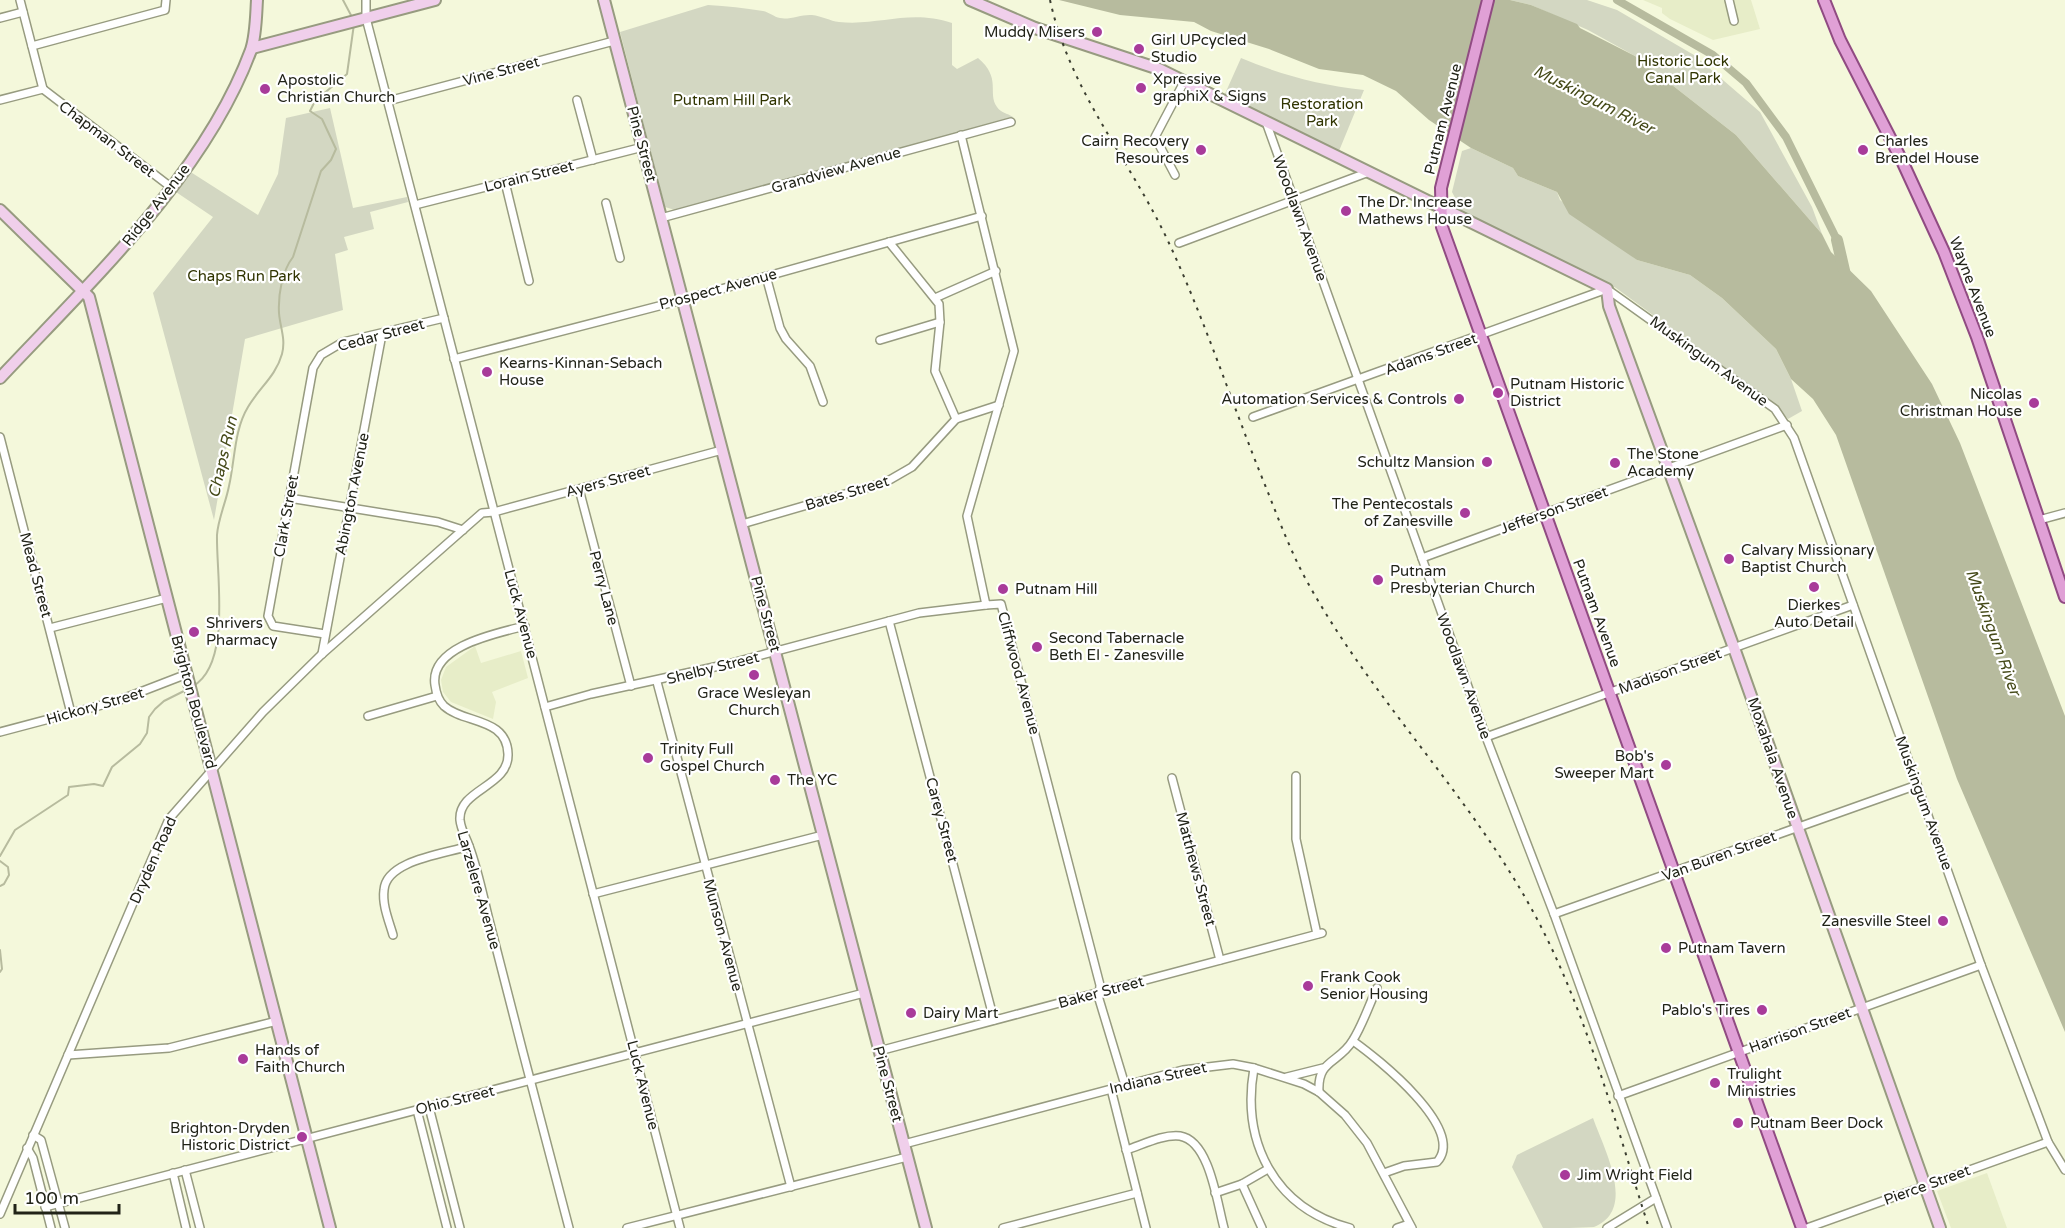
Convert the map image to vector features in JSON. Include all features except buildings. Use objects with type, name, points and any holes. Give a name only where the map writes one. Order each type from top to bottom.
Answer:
[{"type":"main road","name":"Putnam Avenue","points":[[1488,0],[1445,172],[1440,207],[1442,227],[1802,1228]]},
{"type":"main road","name":"Wayne Avenue","points":[[1824,0],[1840,40],[1903,163],[1944,252],[1977,337],[2065,597]]},
{"type":"street","points":[[0,100],[43,89],[20,0]]},
{"type":"street","points":[[32,46],[165,10],[166,0]]},
{"type":"street","name":"Ridge Avenue","points":[[0,378],[84,289],[172,188],[229,96],[252,48],[257,0]]},
{"type":"street","name":"Luck Avenue","points":[[366,0],[362,19],[387,101],[680,1228]]},
{"type":"street","points":[[252,48],[435,0]]},
{"type":"street","name":"Pine Street","points":[[604,0],[926,1228]]},
{"type":"street","name":"Muskingum Avenue","points":[[970,0],[1035,28],[1139,61],[1607,289],[1775,409],[1787,425],[1981,964],[2048,1142],[2065,1170]]},
{"type":"street","points":[[1729,0],[1734,21]]},
{"type":"street","points":[[0,18],[23,12]]},
{"type":"street","name":"Vine Street","points":[[387,101],[614,41]]},
{"type":"street","points":[[1175,175],[1155,137],[1184,82]]},
{"type":"street","name":"Chapman Street","points":[[43,89],[172,188]]},
{"type":"street","points":[[577,100],[592,160]]},
{"type":"street","name":"Grandview Avenue","points":[[661,218],[1011,122]]},
{"type":"street","name":"Woodlawn Avenue","points":[[1266,122],[1486,736],[1554,914],[1667,1228]]},
{"type":"street","name":"Cliffwood Avenue","points":[[961,135],[1014,351],[967,516],[986,605],[1001,604],[1125,1085]]},
{"type":"street","name":"Lorain Street","points":[[414,205],[642,147]]},
{"type":"street","points":[[1179,243],[1294,202],[1369,172]]},
{"type":"street","points":[[505,182],[530,281]]},
{"type":"street","points":[[606,203],[620,258]]},
{"type":"street","name":"Brighton Boulevard","points":[[0,210],[84,289],[89,297],[330,1228]]},
{"type":"street","name":"Prospect Avenue","points":[[454,359],[682,300],[982,216]]},
{"type":"street","points":[[890,242],[939,304],[940,322],[935,371],[956,419]]},
{"type":"street","points":[[935,298],[996,271]]},
{"type":"street","points":[[766,276],[780,328],[786,339],[810,366],[823,402]]},
{"type":"street","name":"Adams Street","points":[[1253,417],[1607,289]]},
{"type":"street","name":"Moxahala Avenue","points":[[1607,289],[1609,306],[1734,648],[1940,1228]]},
{"type":"street","name":"Cedar Street","points":[[321,356],[342,342],[444,318]]},
{"type":"street","points":[[880,340],[940,322]]},
{"type":"street","name":"Abington Avenue","points":[[322,654],[382,334]]},
{"type":"street","name":"Clark Street","points":[[321,356],[311,374],[268,616],[273,626],[325,634]]},
{"type":"street","name":"Bates Street","points":[[742,524],[886,482],[912,467],[956,419],[999,405]]},
{"type":"street","name":"Jefferson Street","points":[[1422,558],[1787,425]]},
{"type":"street","name":"Mead Street","points":[[0,437],[71,713]]},
{"type":"street","name":"Ayers Street","points":[[494,512],[722,450]]},
{"type":"street","name":"Perry Lane","points":[[579,489],[631,686]]},
{"type":"street","points":[[289,498],[450,524],[463,530]]},
{"type":"street","name":"Dryden Road","points":[[0,1214],[169,819],[263,712],[322,654],[482,513],[494,512]]},
{"type":"street","points":[[2039,520],[2065,513]]},
{"type":"street","points":[[50,628],[167,598]]},
{"type":"street","name":"Shelby Street","points":[[545,707],[657,682],[919,613],[986,605]]},
{"type":"street","name":"Madison Street","points":[[1486,736],[1853,605]]},
{"type":"street","name":"Carey Street","points":[[889,621],[994,1020]]},
{"type":"street","points":[[368,716],[437,696],[434,675],[443,660],[471,641],[525,626]]},
{"type":"street","name":"Hickory Street","points":[[0,732],[143,693],[188,677]]},
{"type":"street","name":"Munson Avenue","points":[[657,682],[791,1187]]},
{"type":"street","name":"Larzelere Avenue","points":[[437,696],[444,706],[492,726],[506,743],[508,754],[503,771],[471,797],[460,814],[462,833],[469,846],[569,1228]]},
{"type":"street","name":"Baker Street","points":[[879,1051],[1320,933],[1296,839],[1296,776]]},
{"type":"street","name":"Matthews Street","points":[[1172,778],[1220,960]]},
{"type":"street","name":"Van Buren Street","points":[[1554,914],[1917,785]]},
{"type":"street","points":[[593,894],[823,835]]},
{"type":"street","points":[[393,935],[384,901],[384,884],[388,876],[404,865],[469,846]]},
{"type":"street","name":"Harrison Street","points":[[1618,1096],[1981,964]]},
{"type":"street","points":[[1318,1092],[1318,1077],[1324,1068],[1353,1041],[1377,987]]},
{"type":"street","name":"Ohio Street","points":[[45,1207],[864,993]]},
{"type":"street","points":[[68,1054],[169,1048],[277,1021]]},
{"type":"street","points":[[1353,1041],[1405,1083],[1426,1108],[1443,1142],[1443,1153],[1437,1162],[1394,1168],[1384,1173]]},
{"type":"street","name":"Indiana Street","points":[[904,1144],[1125,1085],[1207,1066],[1233,1064],[1287,1077],[1318,1092],[1357,1128],[1384,1173],[1411,1226]]},
{"type":"street","points":[[1254,1068],[1250,1096],[1252,1125],[1268,1169],[1298,1203],[1323,1219],[1350,1228]]},
{"type":"street","points":[[1287,1077],[1324,1068]]},
{"type":"street","points":[[1111,1089],[1146,1228]]},
{"type":"street","points":[[429,1107],[460,1228]]},
{"type":"street","points":[[417,1110],[447,1228]]},
{"type":"street","points":[[33,1135],[41,1140],[65,1228]]},
{"type":"street","points":[[1126,1149],[1170,1137],[1179,1136],[1192,1141],[1203,1152],[1224,1228]]},
{"type":"street","name":"Pierce Street","points":[[1807,1228],[2048,1142]]},
{"type":"street","points":[[27,1149],[33,1158],[51,1228]]},
{"type":"street","points":[[627,1228],[908,1157]]},
{"type":"street","points":[[1215,1193],[1242,1184],[1268,1169]]},
{"type":"street","points":[[185,1170],[200,1228]]},
{"type":"street","points":[[172,1173],[186,1228]]},
{"type":"street","points":[[1242,1184],[1262,1228]]},
{"type":"street","points":[[1003,1228],[1024,1225],[1137,1193]]},
{"type":"street","points":[[1607,1228],[1656,1198]]},
{"type":"street","points":[[1397,1228],[1411,1226]]},
{"type":"shaded area","points":[[1643,0],[1751,0],[1760,29],[1713,40],[1670,19],[1662,13],[1662,8]]},
{"type":"shaded area","points":[[475,646],[481,663],[521,651],[528,678],[492,692],[496,702],[493,719],[451,702],[443,692],[441,680],[446,667]]},
{"type":"shaded area","points":[[1987,1173],[2007,1228],[1951,1228],[1937,1191]]},
{"type":"green space","name":"Historic Lock Canal Park","points":[[1510,0],[1587,0],[1617,10],[1694,55],[1760,112],[1812,207],[1822,234],[1736,135],[1635,56],[1588,30],[1531,5]]},
{"type":"green space","name":"Putnam Hill Park","points":[[708,5],[763,11],[784,18],[812,15],[854,23],[922,18],[952,23],[952,65],[957,69],[978,58],[990,72],[994,102],[1002,112],[1013,117],[678,211],[665,207],[620,32]]},
{"type":"green space","name":"Restoration Park","points":[[1241,58],[1301,78],[1364,90],[1339,151],[1224,96]]},
{"type":"green space","name":"Chaps Run Park","points":[[330,108],[353,208],[407,197],[408,202],[370,212],[374,229],[344,237],[348,250],[335,254],[343,310],[245,339],[214,520],[153,293],[213,217],[176,192],[189,171],[258,215],[278,174],[286,118]]},
{"type":"green space","points":[[1471,148],[1513,168],[1518,176],[1557,192],[1560,200],[1637,260],[1690,275],[1722,298],[1776,349],[1791,379],[1802,411],[1788,419],[1773,403],[1616,288],[1458,210],[1460,207],[1452,192],[1462,151]]},
{"type":"green space","name":"Jim Wright Field","points":[[1593,1118],[1614,1177],[1616,1193],[1614,1207],[1607,1219],[1594,1227],[1543,1228],[1512,1167],[1517,1155]]},
{"type":"water","points":[[1059,0],[1510,0],[1531,5],[1577,24],[1580,28],[1635,56],[1736,135],[1822,234],[1831,252],[1871,291],[1932,384],[1960,443],[2065,716],[2065,1032],[1957,779],[1836,435],[1813,399],[1791,379],[1776,349],[1722,298],[1690,275],[1637,260],[1569,214],[1557,192],[1518,176],[1513,168],[1471,148],[1429,120],[1396,91],[1363,75],[1319,69],[1269,49],[1211,31],[1194,22],[1120,15]]},
{"type":"waterway","name":"Chaps Run","points":[[343,0],[353,19]]},
{"type":"waterway","name":"Muskingum River","points":[[1617,0],[1713,55],[1746,83],[1786,137],[1837,240]]},
{"type":"waterway","name":"Chaps Run","points":[[193,686],[205,675],[213,659],[217,639],[219,617],[217,535],[240,425],[252,400],[276,369],[282,354],[283,338],[279,306],[282,283],[293,257],[321,171],[331,160],[336,149],[322,119],[310,111],[315,101],[347,74],[354,24]]},
{"type":"waterway","name":"Muskingum River","points":[[1837,240],[1846,279]]},
{"type":"waterway","name":"Chaps Run","points":[[0,856],[15,830],[68,795],[69,787],[94,784],[103,786],[112,767],[140,744],[147,733],[149,717],[155,709],[164,701],[186,690]]},
{"type":"waterway","name":"Chaps Run","points":[[0,861],[8,867],[9,875],[4,884],[0,886]]},
{"type":"waterway","name":"Chaps Run","points":[[0,950],[2,969],[0,972]]},
{"type":"railway","points":[[1050,0],[1071,65],[1168,241],[1206,332],[1278,519],[1303,574],[1355,658],[1500,857],[1526,899],[1546,938],[1565,977],[1596,1060],[1649,1228]]},
{"type":"place","name":"Muddy Misers","points":[[1097,32]]},
{"type":"place","name":"Girl UPcycled Studio","points":[[1139,49]]},
{"type":"place","name":"Xpressive graphiX & Signs","points":[[1141,88]]},
{"type":"place","name":"Apostolic Christian Church","points":[[265,89]]},
{"type":"place","name":"Cairn Recovery Resources","points":[[1201,150]]},
{"type":"place","name":"Charles Brendel House","points":[[1863,150]]},
{"type":"place","name":"The Dr. Increase Mathews House","points":[[1346,211]]},
{"type":"place","name":"Kearns-Kinnan-Sebach House","points":[[487,372]]},
{"type":"place","name":"Putnam Historic District","points":[[1498,393]]},
{"type":"place","name":"Automation Services & Controls","points":[[1459,399]]},
{"type":"place","name":"Nicolas Christman House","points":[[2034,403]]},
{"type":"place","name":"Schultz Mansion","points":[[1487,462]]},
{"type":"place","name":"The Stone Academy","points":[[1615,463]]},
{"type":"place","name":"The Pentecostals of Zanesville","points":[[1465,513]]},
{"type":"place","name":"Calvary Missionary Baptist Church","points":[[1729,559]]},
{"type":"place","name":"Putnam Presbyterian Church","points":[[1378,580]]},
{"type":"place","name":"Dierkes Auto Detail","points":[[1814,587]]},
{"type":"place","name":"Putnam Hill","points":[[1003,589]]},
{"type":"place","name":"Shrivers Pharmacy","points":[[194,632]]},
{"type":"place","name":"Second Tabernacle Beth El - Zanesville","points":[[1037,647]]},
{"type":"place","name":"Grace Wesleyan Church","points":[[754,675]]},
{"type":"place","name":"Trinity Full Gospel Church","points":[[648,758]]},
{"type":"place","name":"Bob's Sweeper Mart","points":[[1666,765]]},
{"type":"place","name":"The YC","points":[[775,780]]},
{"type":"place","name":"Zanesville Steel","points":[[1943,921]]},
{"type":"place","name":"Putnam Tavern","points":[[1666,948]]},
{"type":"place","name":"Frank Cook Senior Housing","points":[[1308,986]]},
{"type":"place","name":"Pablo's Tires","points":[[1762,1010]]},
{"type":"place","name":"Dairy Mart","points":[[911,1013]]},
{"type":"place","name":"Hands of Faith Church","points":[[243,1059]]},
{"type":"place","name":"Trulight Ministries","points":[[1715,1083]]},
{"type":"place","name":"Putnam Beer Dock","points":[[1738,1123]]},
{"type":"place","name":"Brighton-Dryden Historic District","points":[[302,1137]]},
{"type":"place","name":"Jim Wright Field","points":[[1565,1175]]}]
